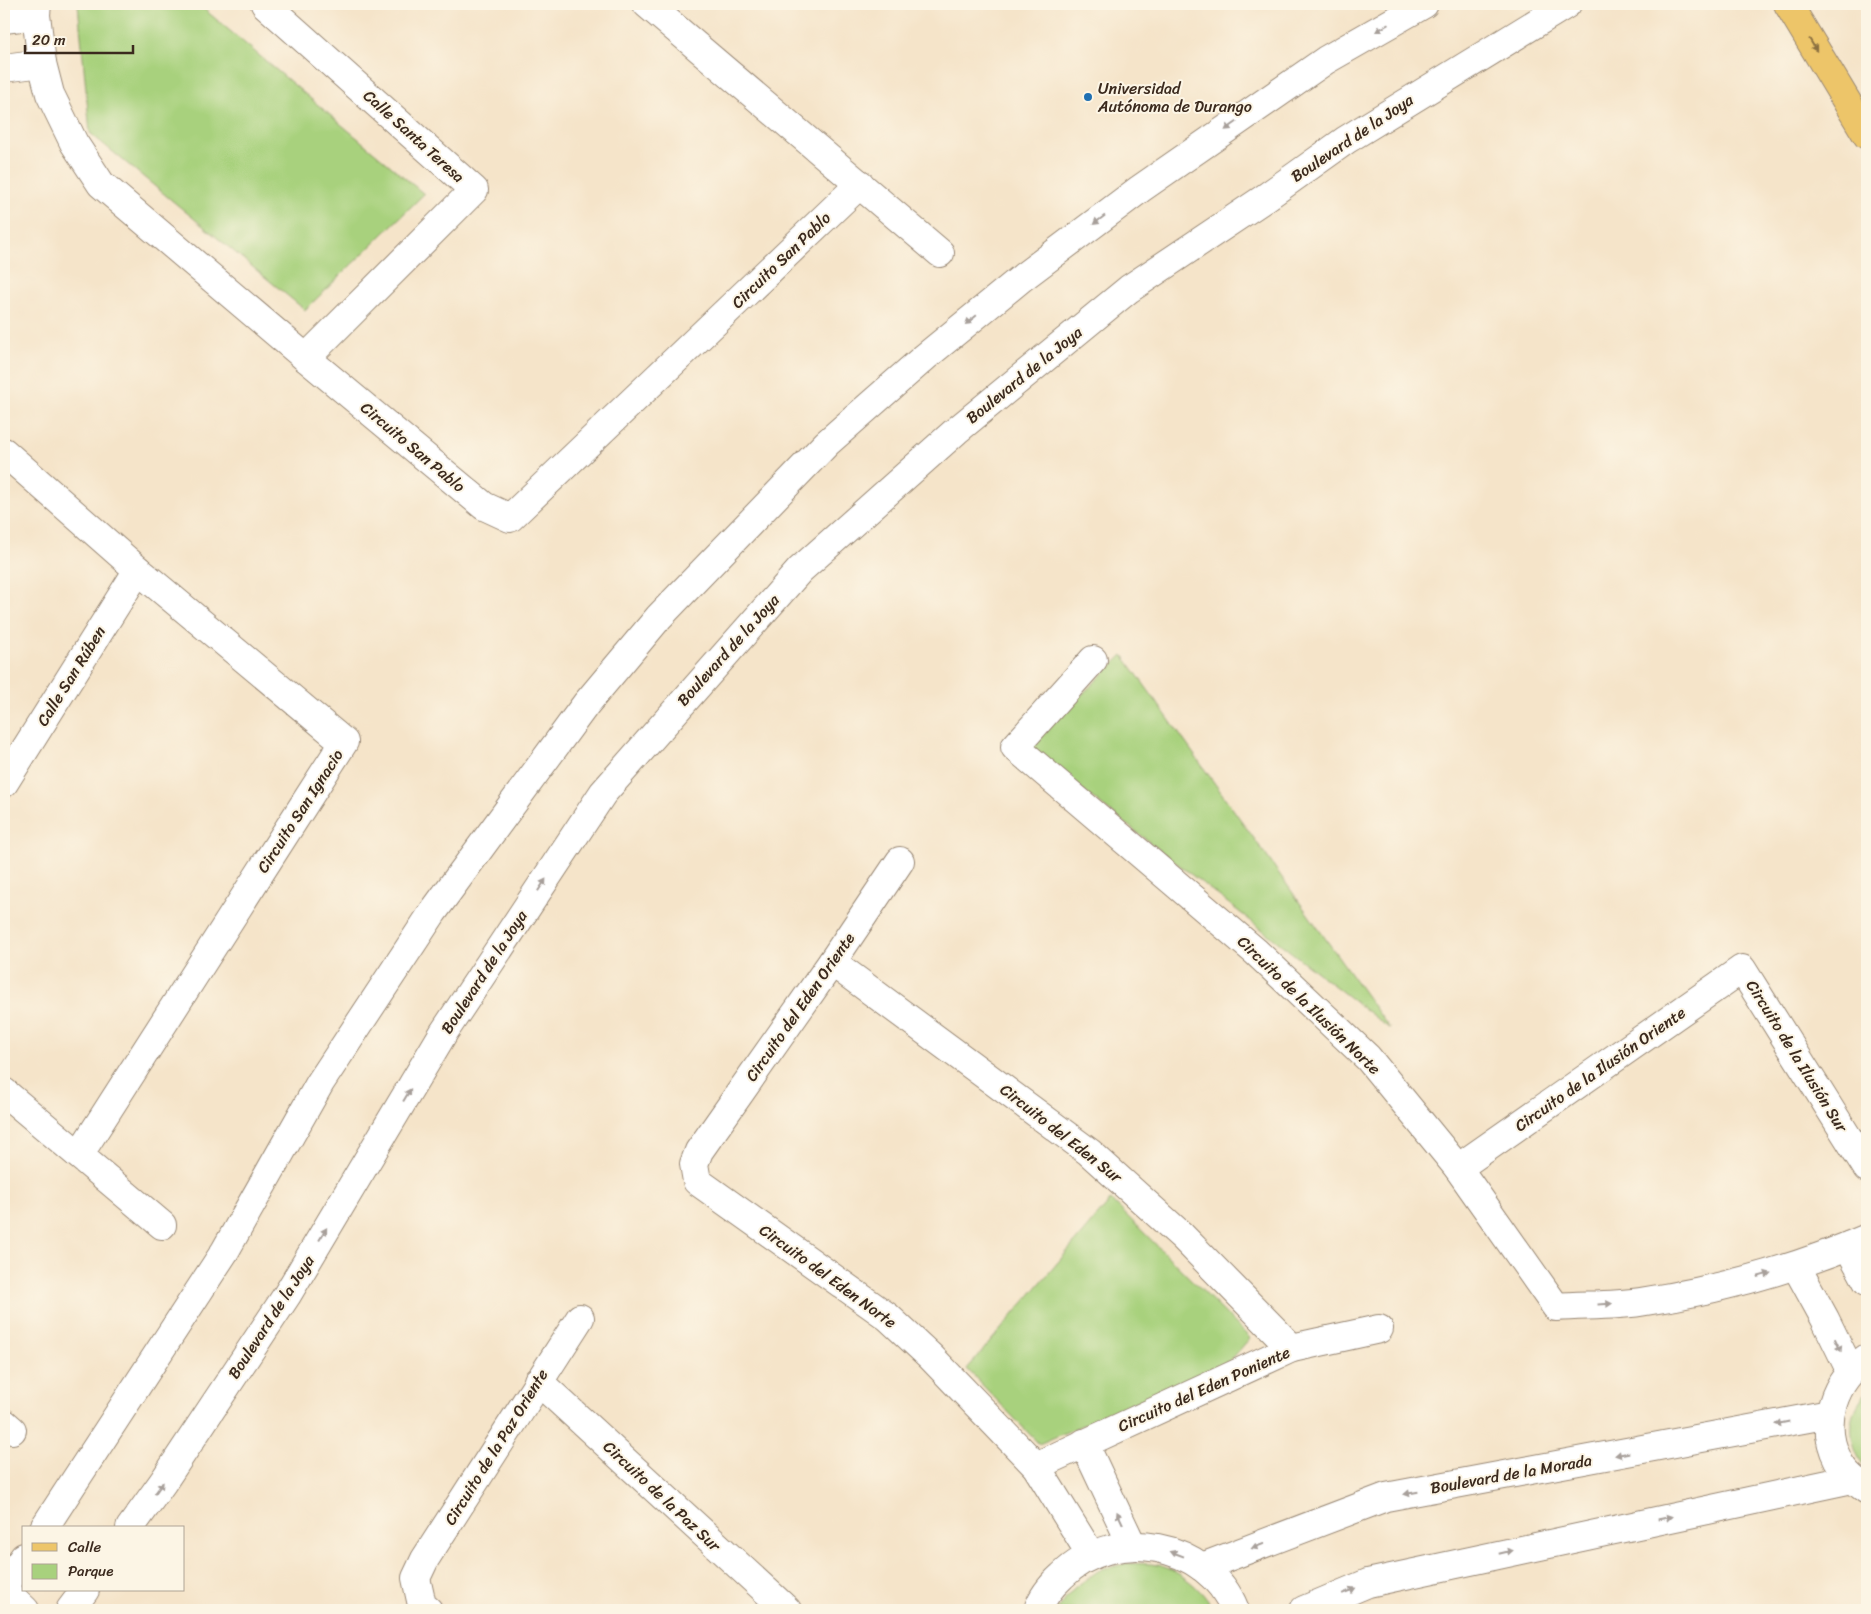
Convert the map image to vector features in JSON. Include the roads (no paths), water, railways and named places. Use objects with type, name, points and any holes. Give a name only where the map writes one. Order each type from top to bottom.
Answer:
[{"type":"main road","points":[[1788,4],[1867,135]]},
{"type":"street","name":"Calle Santa Teresa","points":[[264,4],[474,190],[306,358]]},
{"type":"street","points":[[647,4],[940,253]]},
{"type":"street","points":[[45,1526],[224,1251],[320,1084],[433,912],[586,704],[659,618],[827,443],[925,357],[1023,277],[1140,190],[1326,60],[1424,4]]},
{"type":"street","name":"Boulevard de la Joya","points":[[131,1526],[163,1482],[287,1294],[444,1032],[603,793],[800,570],[956,431],[1129,288],[1262,200],[1346,140],[1567,4]]},
{"type":"street","name":"Circuito San Pablo","points":[[37,9],[42,63],[50,94],[74,143],[101,184],[484,506],[510,518],[860,184]]},
{"type":"street","points":[[4,19],[37,9]]},
{"type":"street","points":[[4,68],[42,63]]},
{"type":"street","name":"Circuito San Ignacio","points":[[4,452],[138,570],[344,742],[79,1155]]},
{"type":"street","name":"Calle San Rúben","points":[[4,783],[138,570]]},
{"type":"street","name":"Circuito de la Ilusión Norte","points":[[1093,660],[1015,747],[1256,952],[1368,1058],[1458,1168],[1556,1307],[1638,1302],[1718,1289],[1796,1266]]},
{"type":"street","name":"Circuito del Eden Oriente","points":[[699,1152],[900,861]]},
{"type":"street","name":"Circuito del Eden Sur","points":[[832,962],[1089,1152],[1182,1236],[1292,1348]]},
{"type":"street","name":"Circuito de la Ilusión Oriente","points":[[1458,1168],[1742,969]]},
{"type":"street","name":"Circuito de la Ilusión Sur","points":[[1742,969],[1867,1168]]},
{"type":"street","points":[[4,1092],[162,1225]]},
{"type":"street","name":"Circuito del Eden Norte","points":[[699,1152],[694,1164],[697,1181],[888,1318],[931,1357],[1036,1466],[1091,1555]]},
{"type":"street","points":[[1304,1610],[1368,1583],[1859,1484],[1838,1460],[1830,1437],[1830,1414],[1837,1390],[1859,1364],[1825,1320],[1796,1266],[1857,1242],[1867,1281]]},
{"type":"street","name":"Circuito de la Paz Oriente","points":[[428,1610],[422,1605],[416,1578],[425,1559],[580,1318]]},
{"type":"street","name":"Circuito del Eden Poniente","points":[[1036,1466],[1292,1348],[1379,1329]]},
{"type":"street","name":"Circuito de la Paz Sur","points":[[538,1381],[787,1610]]},
{"type":"street","name":"Boulevard de la Morada","points":[[1202,1567],[1386,1497],[1830,1414]]},
{"type":"street","points":[[1084,1444],[1132,1545]]},
{"type":"street","points":[[1038,1610],[1052,1585],[1070,1568],[1091,1555],[1111,1548],[1132,1545],[1157,1547],[1181,1554],[1202,1567],[1220,1585],[1235,1610]]},
{"type":"street","points":[[4,1585],[22,1560]]},
{"type":"street","points":[[4,1590],[25,1610]]},
{"type":"street","points":[[70,1610],[84,1592]]},
{"type":"place","name":"Universidad Autónoma de Durango","points":[[1088,97]]}]
